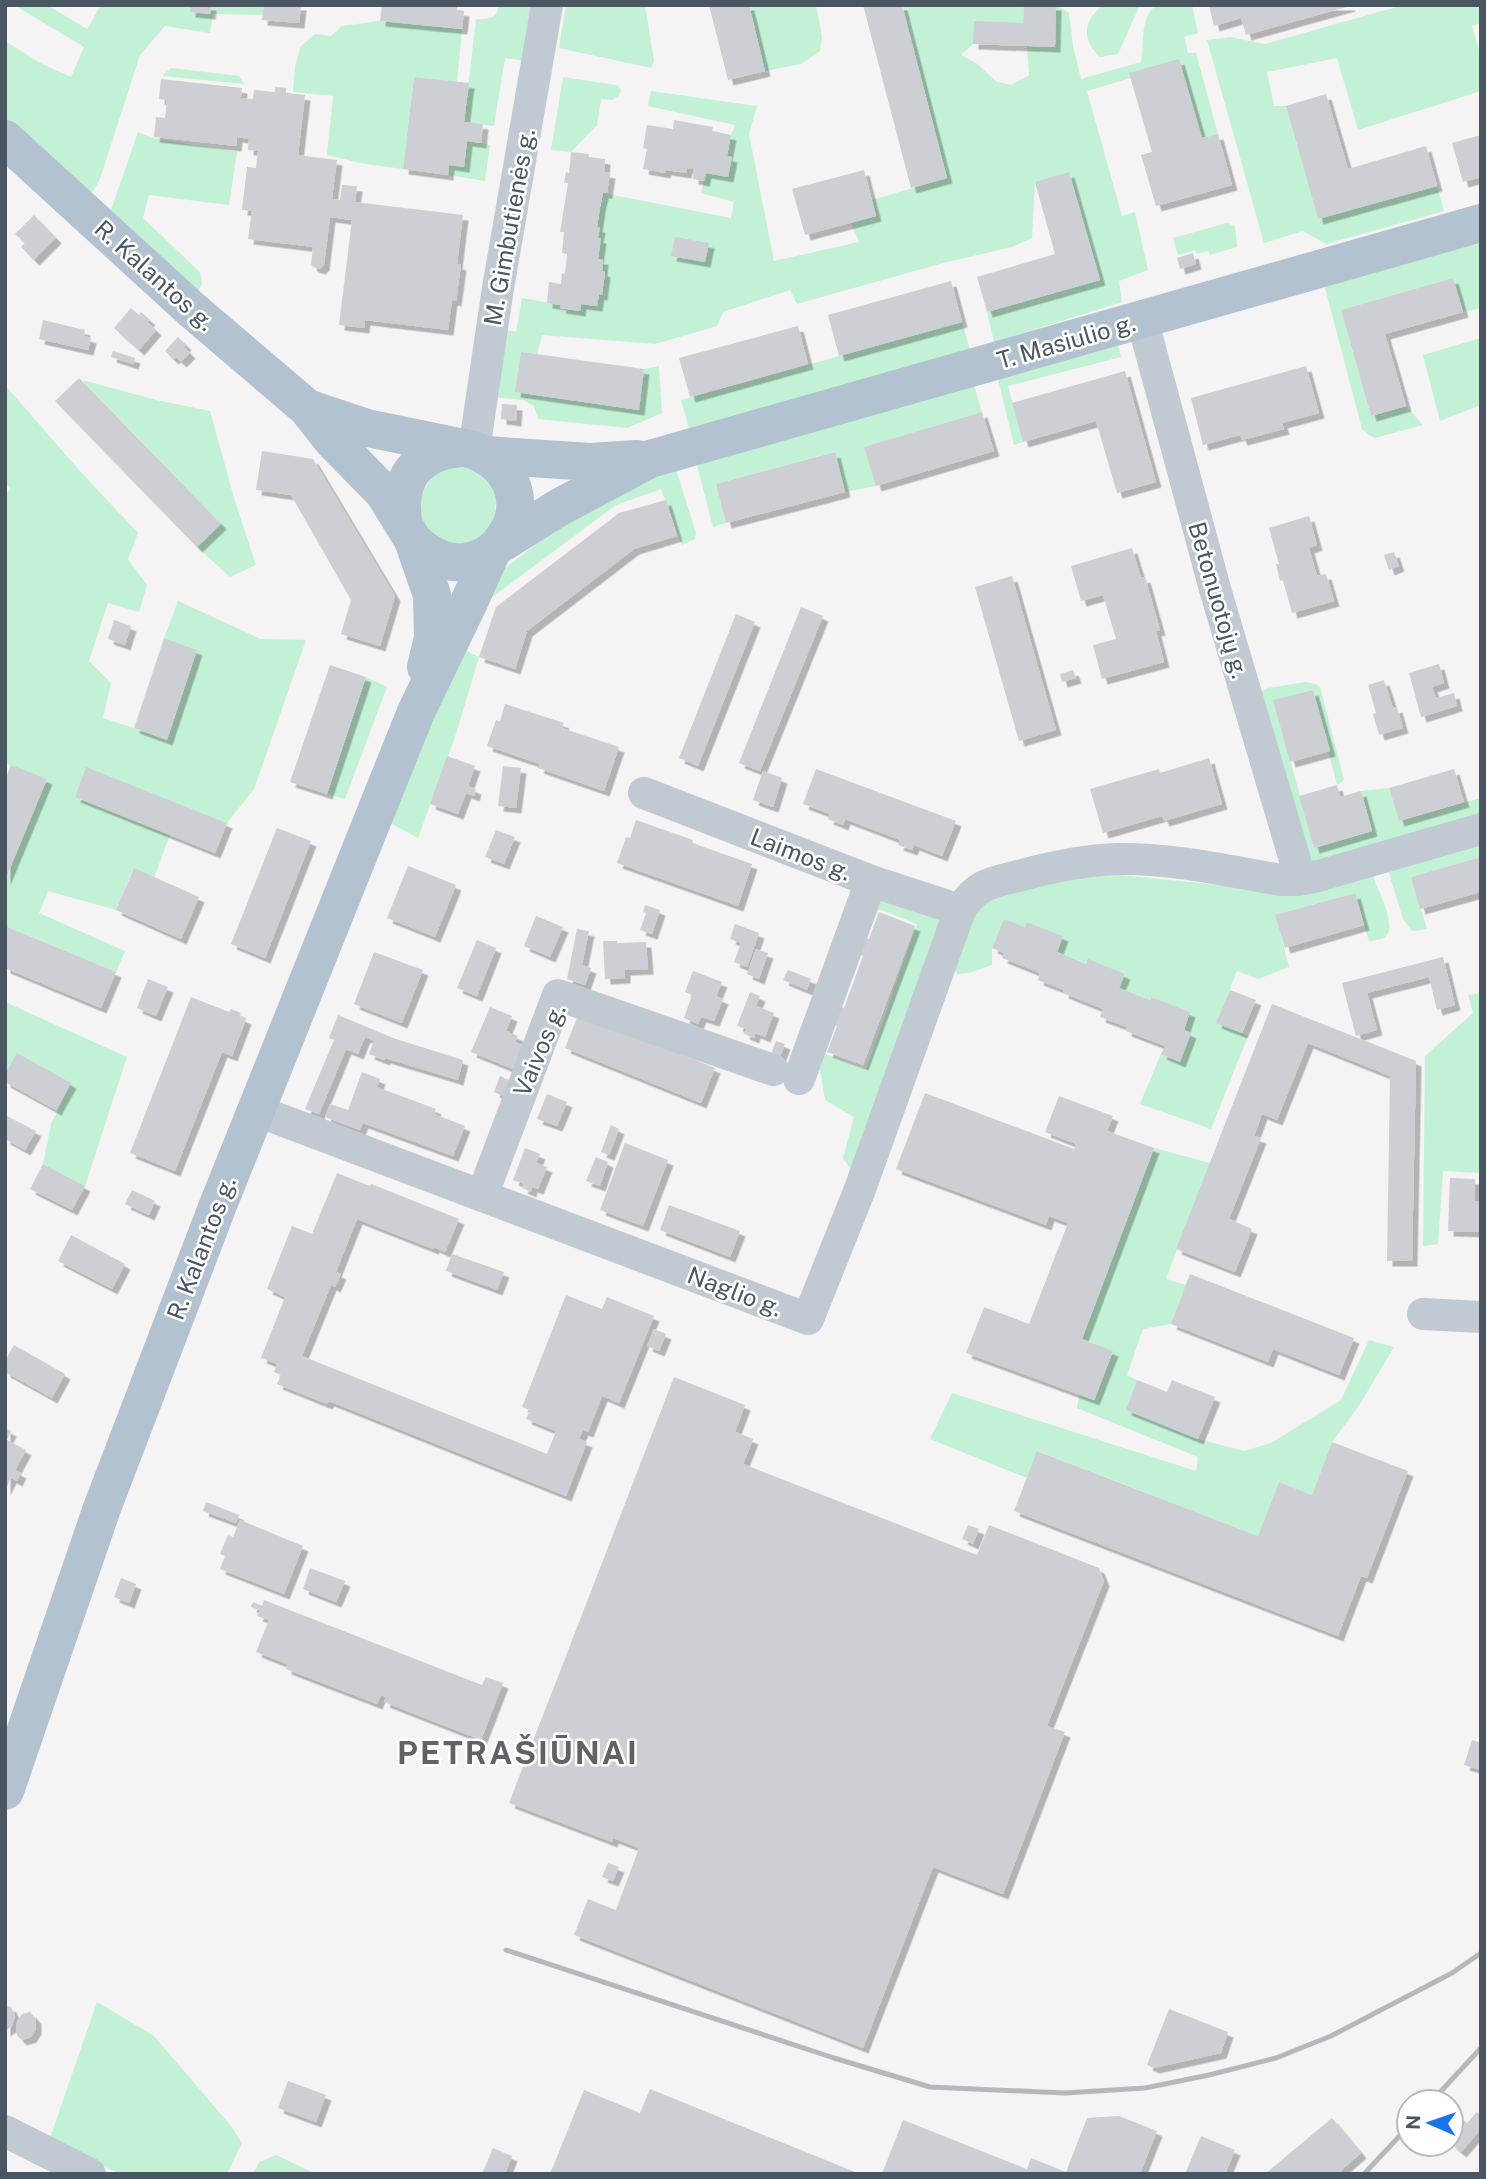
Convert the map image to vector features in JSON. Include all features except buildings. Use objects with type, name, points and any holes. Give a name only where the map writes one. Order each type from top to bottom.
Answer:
[{"type":"main road","name":"R. Kalantos g.","points":[[5,139],[163,283],[307,408],[333,441],[384,493],[408,532],[429,554],[449,562],[471,561],[496,548]]},
{"type":"main road","name":"T. Masiulio g.","points":[[474,451],[590,462],[650,458],[1481,223]]},
{"type":"main road","name":"R. Kalantos g.","points":[[5,1791],[15,1729],[255,1110],[416,712],[496,548],[510,531],[514,518],[515,496],[508,476],[499,464],[474,451],[367,428],[307,408]]},
{"type":"main road","name":"R. Kalantos g.","points":[[416,712],[433,638],[432,595],[401,511],[401,497],[412,471],[433,453],[474,451]]},
{"type":"main road","name":"T. Masiulio g.","points":[[496,548],[558,508],[650,458]]},
{"type":"street","name":"M. Gimbutienės g.","points":[[474,451],[498,288],[547,5]]},
{"type":"street","name":"Betonuotojų g.","points":[[1142,319],[1215,589],[1295,860],[1298,880]]},
{"type":"street","name":"Laimos g.","points":[[643,793],[871,881],[960,910]]},
{"type":"street","points":[[960,910],[971,894],[983,886],[1047,869],[1115,859],[1155,860],[1281,880],[1298,880],[1481,829]]},
{"type":"street","name":"Vaivos g.","points":[[482,1196],[558,995],[786,1075],[871,881]]},
{"type":"street","name":"Naglio g.","points":[[255,1110],[808,1319],[860,1189],[960,910]]},
{"type":"street","points":[[1423,1314],[1481,1317]]},
{"type":"street","points":[[5,2132],[90,2174]]},
{"type":"green space","points":[[14,5],[47,5],[87,29],[101,5],[264,5],[263,15],[213,14],[210,33],[165,26],[140,55],[100,179],[93,191],[84,196],[5,121],[5,41],[42,64],[71,77],[84,47]]},
{"type":"green space","points":[[498,5],[536,5],[525,61],[505,58],[494,126],[464,122],[476,19],[495,16]]},
{"type":"green space","points":[[566,5],[645,5],[654,61],[651,68],[559,48]]},
{"type":"green space","points":[[749,5],[816,5],[822,37],[820,51],[801,64],[765,71]]},
{"type":"green space","points":[[902,5],[1024,5],[1023,23],[973,44],[961,55],[976,63],[997,82],[1011,85],[1029,75],[1027,46],[1055,47],[1056,5],[1069,13],[1081,79],[1141,62],[1145,24],[1156,5],[1192,5],[1198,33],[1184,37],[1188,53],[1196,53],[1218,134],[1202,138],[1131,78],[1087,91],[1122,216],[1135,212],[1148,270],[1119,281],[1122,302],[994,342],[987,312],[1100,280],[1069,173],[1035,182],[1032,238],[1012,247],[943,263],[797,304],[790,290],[723,312],[717,326],[655,344],[542,335],[537,355],[521,353],[516,392],[638,410],[644,369],[659,366],[662,413],[627,428],[538,419],[534,406],[523,400],[494,397],[507,330],[516,332],[522,298],[561,305],[561,309],[580,311],[581,304],[597,306],[599,294],[602,294],[605,272],[602,271],[603,260],[598,259],[601,238],[598,238],[597,227],[603,193],[731,218],[734,202],[701,193],[706,173],[731,157],[727,156],[735,125],[648,106],[651,91],[757,106],[749,134],[774,261],[859,242],[851,223],[876,216],[872,200],[947,178]]},
{"type":"green space","points":[[1103,5],[1140,5],[1118,54],[1100,57],[1090,44],[1087,31],[1091,18]]},
{"type":"green space","points":[[1404,5],[1481,5],[1481,23],[1472,26],[1481,57],[1481,91],[1358,130],[1337,58],[1267,72],[1274,106],[1286,106],[1318,219],[1437,186],[1444,211],[1326,244],[1303,231],[1264,243],[1207,40],[1230,37],[1265,44]]},
{"type":"green space","points":[[380,21],[462,29],[457,82],[414,77],[403,169],[327,155],[333,96],[293,92],[295,66],[301,46],[315,34],[331,36],[342,26]]},
{"type":"green space","points":[[171,68],[239,76],[244,84],[162,76]]},
{"type":"green space","points":[[563,77],[617,85],[621,90],[619,96],[613,100],[601,99],[597,125],[571,152],[551,150]]},
{"type":"green space","points":[[138,132],[152,138],[237,152],[229,205],[149,195],[143,218],[200,272],[202,284],[197,293],[108,219]]},
{"type":"green space","points":[[467,141],[490,145],[485,181],[448,175],[449,165],[464,166]]},
{"type":"green space","points":[[1227,223],[1235,226],[1237,247],[1210,255],[1208,251],[1197,254],[1195,250],[1178,255],[1173,238]]},
{"type":"green space","points":[[1481,243],[1481,308],[1463,312],[1453,278],[1341,310],[1371,416],[1406,406],[1423,425],[1375,438],[1369,435],[1362,429],[1325,288],[1333,283]]},
{"type":"green space","points":[[962,322],[970,350],[689,428],[681,400]]},
{"type":"green space","points":[[1481,338],[1481,405],[1440,421],[1423,355]]},
{"type":"green space","points":[[1118,346],[1121,357],[1008,386],[1023,442],[1014,445],[998,379]]},
{"type":"green space","points":[[82,380],[210,411],[256,565],[230,577],[197,547],[221,523]]},
{"type":"green space","points":[[5,385],[138,533],[128,559],[147,585],[139,612],[108,603],[89,661],[111,683],[103,718],[167,739],[197,650],[164,638],[178,601],[261,639],[306,640],[254,789],[227,823],[86,768],[75,797],[170,835],[154,878],[133,869],[116,910],[48,891],[39,913],[125,951],[116,972],[5,926],[5,880],[47,780],[5,763],[5,494],[11,489],[5,483]]},
{"type":"green space","points":[[974,385],[982,412],[865,447],[876,486],[845,492],[834,452],[716,484],[726,523],[713,527],[696,461]]},
{"type":"green space","points":[[464,466],[485,475],[497,494],[493,527],[466,546],[433,538],[421,519],[420,496],[432,477],[441,470]]},
{"type":"green space","points":[[675,466],[696,533],[695,539],[682,545],[661,489],[616,505],[490,599],[483,608],[467,651],[479,657],[455,737],[418,838],[390,823],[472,616],[501,571],[548,535]]},
{"type":"green space","points":[[366,677],[387,687],[345,799],[327,794]]},
{"type":"green space","points":[[1305,682],[1320,687],[1344,780],[1337,785],[1313,690],[1274,700],[1314,848],[1372,831],[1361,791],[1389,788],[1399,821],[1481,798],[1481,815],[1305,863],[1261,692],[1268,688]]},
{"type":"green space","points":[[1481,840],[1481,857],[1411,877],[1427,929],[1412,931],[1403,919],[1388,870]]},
{"type":"green space","points":[[1100,873],[1298,893],[1366,875],[1373,877],[1382,899],[1388,917],[1388,932],[1383,938],[1369,941],[1354,893],[1276,915],[1289,967],[1258,979],[1237,971],[1217,1022],[1248,1036],[1211,1129],[1140,1104],[1161,1054],[1191,1033],[1184,1030],[1190,1012],[1119,988],[1125,974],[1088,960],[1086,964],[1057,952],[1063,936],[1027,922],[1025,927],[1004,919],[992,948],[992,965],[957,974],[952,967],[982,898]]},
{"type":"green space","points":[[875,896],[938,915],[942,926],[854,1174],[843,1158],[854,1117],[825,1100],[817,1051],[866,1069],[917,924],[879,909],[867,936]]},
{"type":"green space","points":[[1481,993],[1481,1173],[1443,1171],[1438,1244],[1423,1246],[1425,1056],[1473,1013],[1468,995]]},
{"type":"green space","points":[[5,1002],[127,1057],[85,1186],[43,1164],[51,1124],[71,1083],[5,1075]]},
{"type":"green space","points":[[1154,1148],[1210,1163],[1166,1279],[1186,1285],[1171,1324],[1143,1329],[1127,1375],[1137,1380],[1126,1410],[1198,1439],[1244,1451],[1271,1443],[1341,1400],[1369,1340],[1394,1347],[1360,1404],[1332,1442],[1312,1495],[1279,1482],[1258,1536],[1038,1451],[1027,1478],[930,1439],[952,1393],[1196,1471],[1198,1457],[1077,1408],[1079,1395],[1095,1400],[1113,1351],[1082,1339]]},
{"type":"green space","points":[[97,2002],[154,2036],[231,2126],[242,2143],[227,2174],[119,2174],[50,2138]]},
{"type":"green space","points":[[276,2155],[316,2174],[253,2174],[259,2162]]},
{"type":"railway","points":[[506,1950],[930,2087],[1065,2093],[1145,2088],[1276,2058],[1331,2036],[1452,1973],[1481,1953]]},
{"type":"railway","points":[[1444,2088],[1481,2048]]},
{"type":"railway","points":[[1364,2174],[1395,2141]]},
{"type":"district","name":"PETRAŠIŪNAI","points":[[518,1752]]}]
